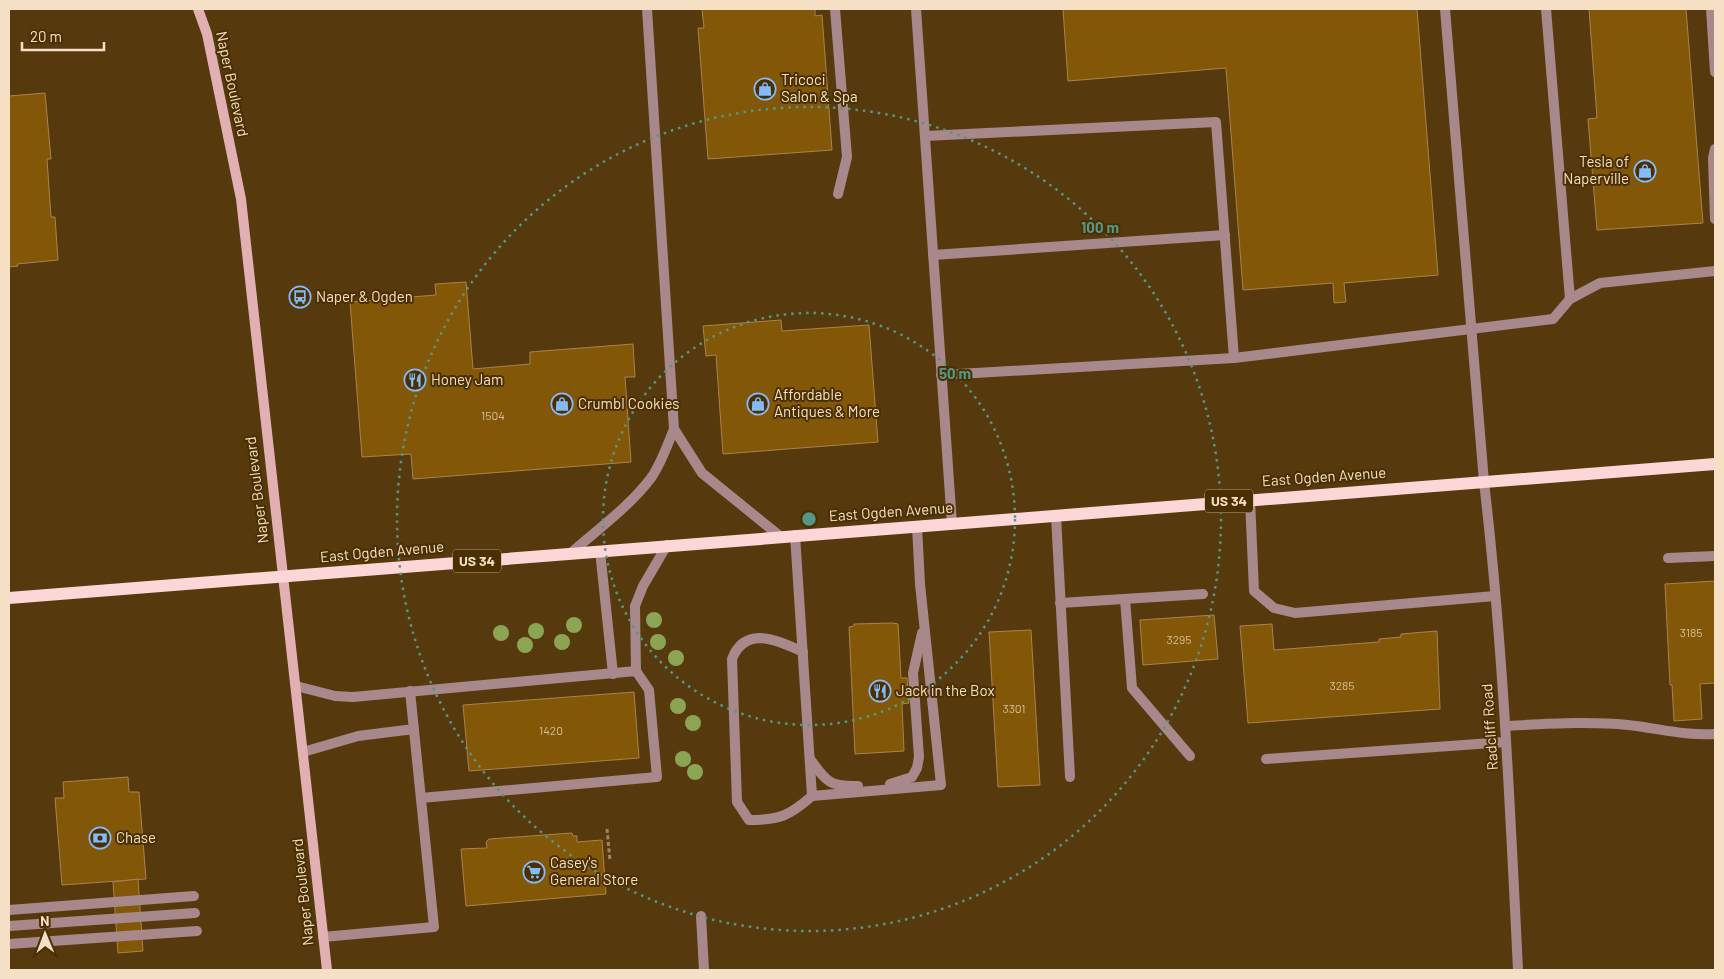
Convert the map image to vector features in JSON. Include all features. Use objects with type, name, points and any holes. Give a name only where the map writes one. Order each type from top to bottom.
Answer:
[{"type":"main road","name":"Naper Boulevard","points":[[198,9],[208,34],[241,199],[327,970]]},
{"type":"main road","name":"East Ogden Avenue","points":[[9,598],[1056,516],[1250,499],[1715,464]]},
{"type":"street","points":[[571,553],[634,499],[656,470],[674,429],[647,9]]},
{"type":"street","points":[[835,9],[847,157],[838,194]]},
{"type":"street","points":[[916,9],[952,524]]},
{"type":"street","name":"Radcliff Road","points":[[1444,9],[1495,596],[1506,742],[1518,970]]},
{"type":"street","points":[[1546,9],[1570,298]]},
{"type":"street","points":[[1711,9],[1715,72]]},
{"type":"street","points":[[925,136],[1216,122],[1234,358]]},
{"type":"street","points":[[1715,149],[1713,158],[1715,219]]},
{"type":"street","points":[[933,255],[1225,235]]},
{"type":"street","points":[[941,376],[1234,358],[1553,319],[1570,298],[1600,283],[1715,271]]},
{"type":"street","points":[[674,429],[702,474],[781,537]]},
{"type":"street","points":[[1250,499],[1254,591],[1274,608],[1294,613],[1495,596]]},
{"type":"street","points":[[1056,516],[1070,777]]},
{"type":"street","points":[[803,652],[780,641],[757,637],[744,642],[735,650],[732,659],[738,802],[749,820],[771,820],[792,814],[812,796],[941,785],[924,625],[917,526]]},
{"type":"street","points":[[795,536],[812,796]]},
{"type":"street","points":[[421,798],[657,777],[649,690],[636,672],[635,606],[643,586],[667,546]]},
{"type":"street","points":[[600,551],[613,674]]},
{"type":"street","points":[[1668,558],[1715,556]]},
{"type":"street","points":[[1060,603],[1203,594]]},
{"type":"street","points":[[1125,599],[1132,688],[1190,756]]},
{"type":"street","points":[[810,758],[824,779],[834,786],[896,784],[912,777],[917,768],[919,757],[913,673],[924,625]]},
{"type":"street","points":[[296,686],[335,696],[636,672]]},
{"type":"street","points":[[323,937],[434,927],[410,691]]},
{"type":"street","points":[[1505,726],[1579,721],[1676,733],[1715,734]]},
{"type":"street","points":[[303,752],[358,736],[414,729]]},
{"type":"street","points":[[1266,759],[1506,742]]},
{"type":"street","points":[[9,910],[194,896]]},
{"type":"street","points":[[9,926],[195,913]]},
{"type":"street","points":[[701,916],[704,970]]},
{"type":"street","points":[[9,944],[197,931]]},
{"type":"path","points":[[607,829],[610,861]]},
{"type":"building","points":[[702,9],[815,9],[815,16],[822,15],[832,150],[708,159],[698,28],[704,28]]},
{"type":"building","points":[[1063,9],[1417,9],[1438,275],[1344,283],[1346,302],[1334,303],[1333,283],[1243,290],[1226,68],[1068,81]]},
{"type":"building","name":"Tesla of Naperville","points":[[1589,9],[1686,9],[1703,223],[1597,230],[1588,119],[1597,118]]},
{"type":"building","points":[[45,93],[51,159],[47,159],[51,217],[55,217],[58,260],[17,264],[18,266],[9,267],[9,96]]},
{"type":"building","points":[[466,282],[473,369],[530,364],[530,352],[633,344],[635,377],[625,377],[631,462],[413,479],[411,454],[362,457],[350,302],[436,295],[435,284]]},
{"type":"building","points":[[781,320],[782,331],[869,325],[878,442],[723,454],[716,355],[706,356],[703,326]]},
{"type":"building","points":[[1715,581],[1715,683],[1700,684],[1702,719],[1674,721],[1672,685],[1670,685],[1665,584]]},
{"type":"building","points":[[1214,615],[1218,659],[1143,665],[1140,620]]},
{"type":"building","name":"Jack in the Box","points":[[854,624],[898,624],[901,678],[907,678],[909,703],[902,704],[904,751],[855,754],[849,627],[854,626]]},
{"type":"building","points":[[1272,624],[1274,650],[1379,642],[1379,639],[1401,637],[1401,634],[1437,631],[1440,709],[1248,723],[1240,626]]},
{"type":"building","points":[[1031,630],[1040,785],[998,787],[989,632]]},
{"type":"building","points":[[634,692],[639,758],[469,771],[463,705]]},
{"type":"building","name":"Chase","points":[[128,777],[129,792],[139,792],[146,879],[62,885],[55,798],[64,798],[63,782]]},
{"type":"building","name":"Casey's General Store","points":[[572,833],[573,836],[577,836],[577,842],[602,840],[606,894],[466,906],[461,849],[487,848],[486,842],[489,839]]},
{"type":"building","points":[[138,879],[143,951],[118,953],[113,882]]},
{"type":"place","name":"Tricoci Salon & Spa","points":[[765,89]]},
{"type":"place","name":"Tesla of Naperville","points":[[1645,171]]},
{"type":"place","name":"Naper & Ogden","points":[[300,297]]},
{"type":"place","name":"Honey Jam","points":[[415,380]]},
{"type":"place","name":"Crumbl Cookies","points":[[562,404]]},
{"type":"place","name":"Affordable Antiques & More","points":[[758,404]]},
{"type":"place","name":"Jack in the Box","points":[[880,691]]},
{"type":"place","name":"Chase","points":[[100,838]]},
{"type":"place","name":"Casey's General Store","points":[[534,872]]}]
